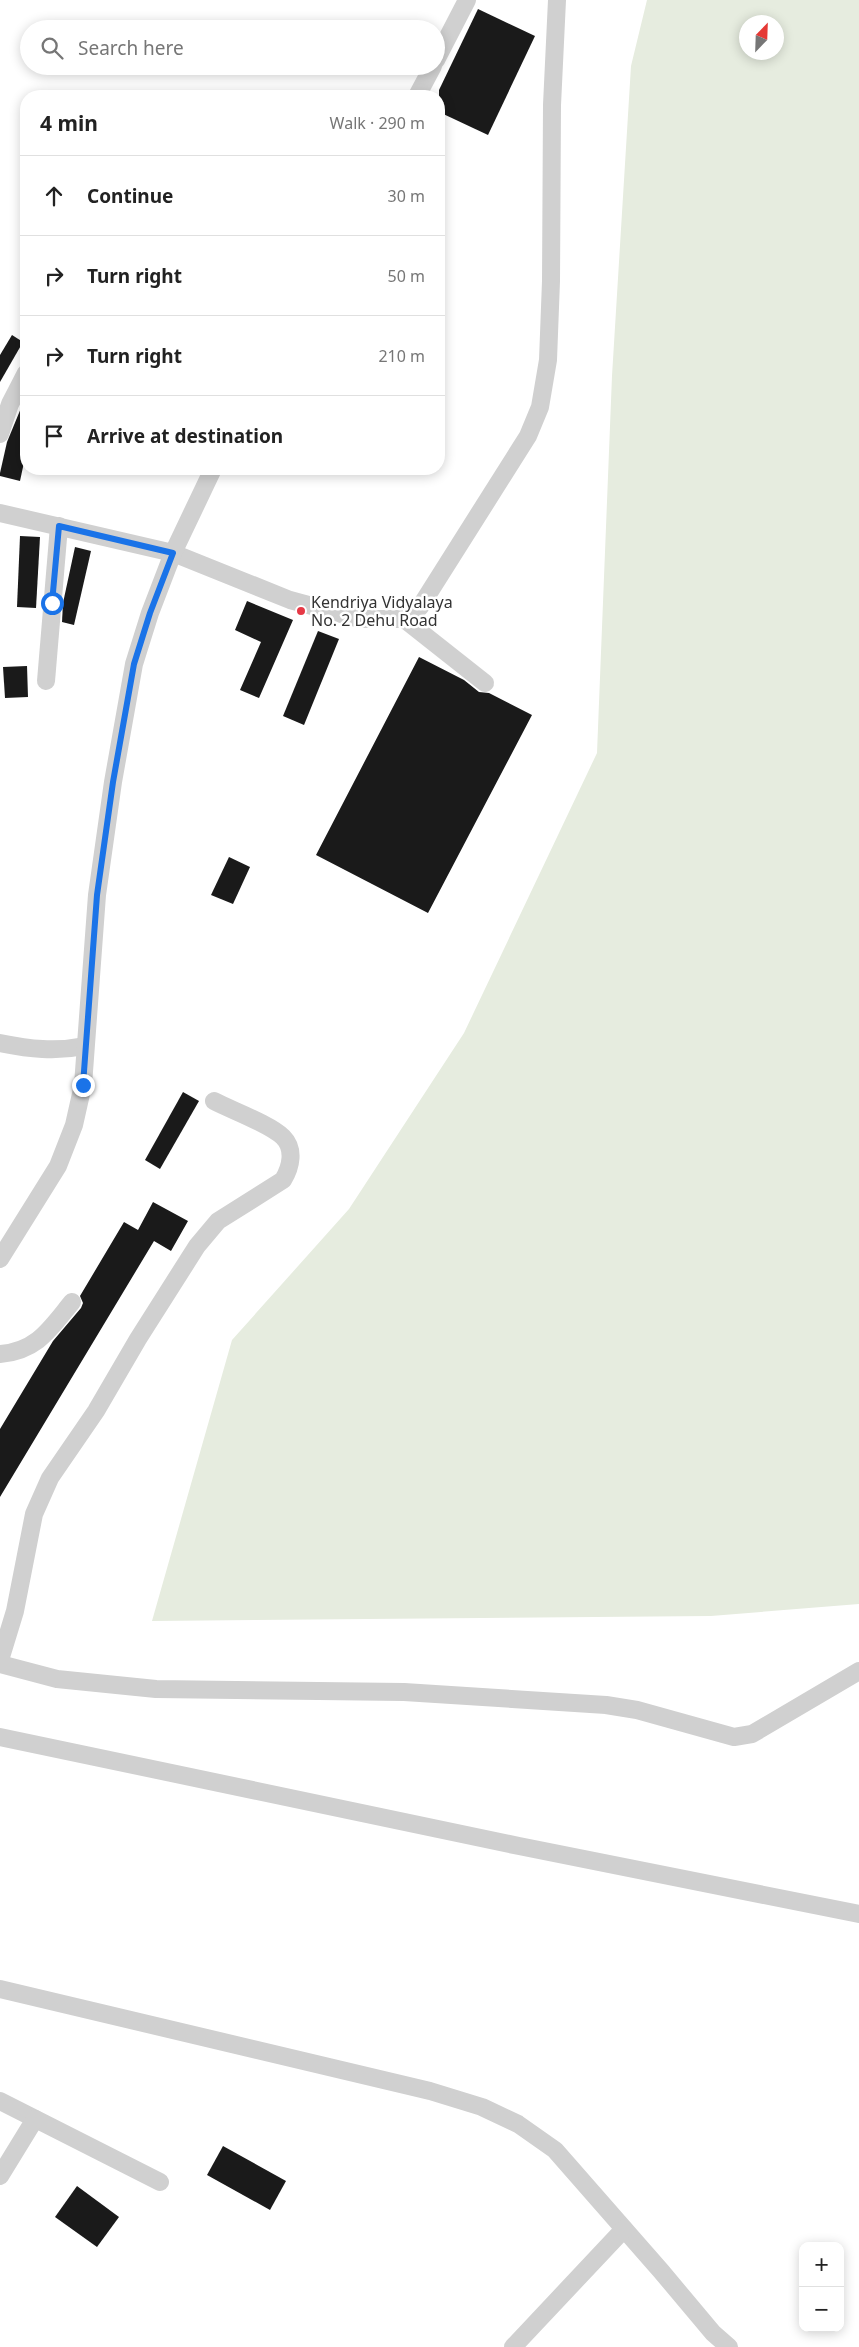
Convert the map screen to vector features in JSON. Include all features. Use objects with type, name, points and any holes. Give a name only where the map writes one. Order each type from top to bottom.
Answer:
[{"type":"lane","points":[[445,43],[467,0]]},
{"type":"lane","points":[[0,513],[173,553],[290,600],[360,619],[383,621],[404,619],[420,607],[528,436],[540,407],[548,350],[551,281],[552,105],[557,0]]},
{"type":"lane","points":[[420,90],[428,75]]},
{"type":"lane","points":[[0,434],[10,404],[20,385]]},
{"type":"lane","points":[[0,1260],[58,1166],[74,1126],[83,1085],[97,895],[113,782],[134,664],[150,613],[173,553],[210,475]]},
{"type":"lane","points":[[46,680],[59,526]]},
{"type":"lane","points":[[404,619],[485,683]]},
{"type":"lane","points":[[0,1043],[36,1050],[54,1051],[85,1046]]},
{"type":"lane","points":[[0,1660],[15,1611],[34,1514],[50,1478],[96,1411],[138,1339],[197,1246],[218,1221],[283,1180],[290,1169],[291,1156],[283,1137],[214,1101]]},
{"type":"lane","points":[[0,1354],[12,1353],[40,1340],[72,1302]]},
{"type":"lane","points":[[0,1664],[58,1679],[156,1689],[404,1692],[606,1705],[637,1710],[734,1737],[752,1734],[859,1671]]},
{"type":"lane","points":[[0,1737],[519,1846],[859,1914]]},
{"type":"lane","points":[[0,1989],[430,2091],[482,2107],[518,2124],[555,2150],[713,2333],[729,2347]]},
{"type":"lane","points":[[0,2101],[160,2182]]},
{"type":"lane","points":[[0,2176],[35,2119]]},
{"type":"lane","points":[[513,2347],[624,2229]]},
{"type":"shaded area","points":[[647,0],[859,0],[859,1604],[711,1616],[152,1621],[232,1340],[349,1209],[464,1033],[597,753],[612,376],[631,66]]},
{"type":"building","points":[[478,9],[535,36],[488,135],[445,115],[445,90],[439,90]]},
{"type":"building","points":[[12,335],[20,340],[20,347],[0,382],[0,355]]},
{"type":"building","points":[[20,411],[20,481],[0,476],[7,442]]},
{"type":"building","points":[[20,536],[40,537],[36,608],[17,607]]},
{"type":"building","points":[[75,547],[91,551],[74,625],[62,622],[63,603]]},
{"type":"building","points":[[247,601],[293,620],[259,698],[240,690],[261,642],[235,630]]},
{"type":"building","points":[[318,631],[339,639],[304,725],[283,716]]},
{"type":"building","points":[[419,657],[464,680],[479,692],[489,693],[532,715],[428,913],[316,855]]},
{"type":"building","points":[[27,666],[28,697],[5,698],[3,667]]},
{"type":"building","points":[[229,857],[250,867],[233,904],[211,895]]},
{"type":"building","points":[[183,1092],[199,1101],[160,1169],[145,1160]]},
{"type":"building","points":[[153,1202],[188,1221],[171,1251],[154,1241],[0,1497],[0,1429],[53,1341],[81,1308],[83,1303],[80,1296],[124,1222],[138,1230]]},
{"type":"building","points":[[223,2146],[286,2181],[270,2210],[207,2175]]},
{"type":"building","points":[[77,2186],[119,2217],[97,2247],[55,2217]]},
{"type":"place","name":"Kendriya Vidyalaya No. 2 Dehu Road","points":[[301,611]]},
{"type":"route","points":[[52,603],[59,526],[173,553],[150,613],[134,664],[113,782],[97,895],[83,1085]]}]
